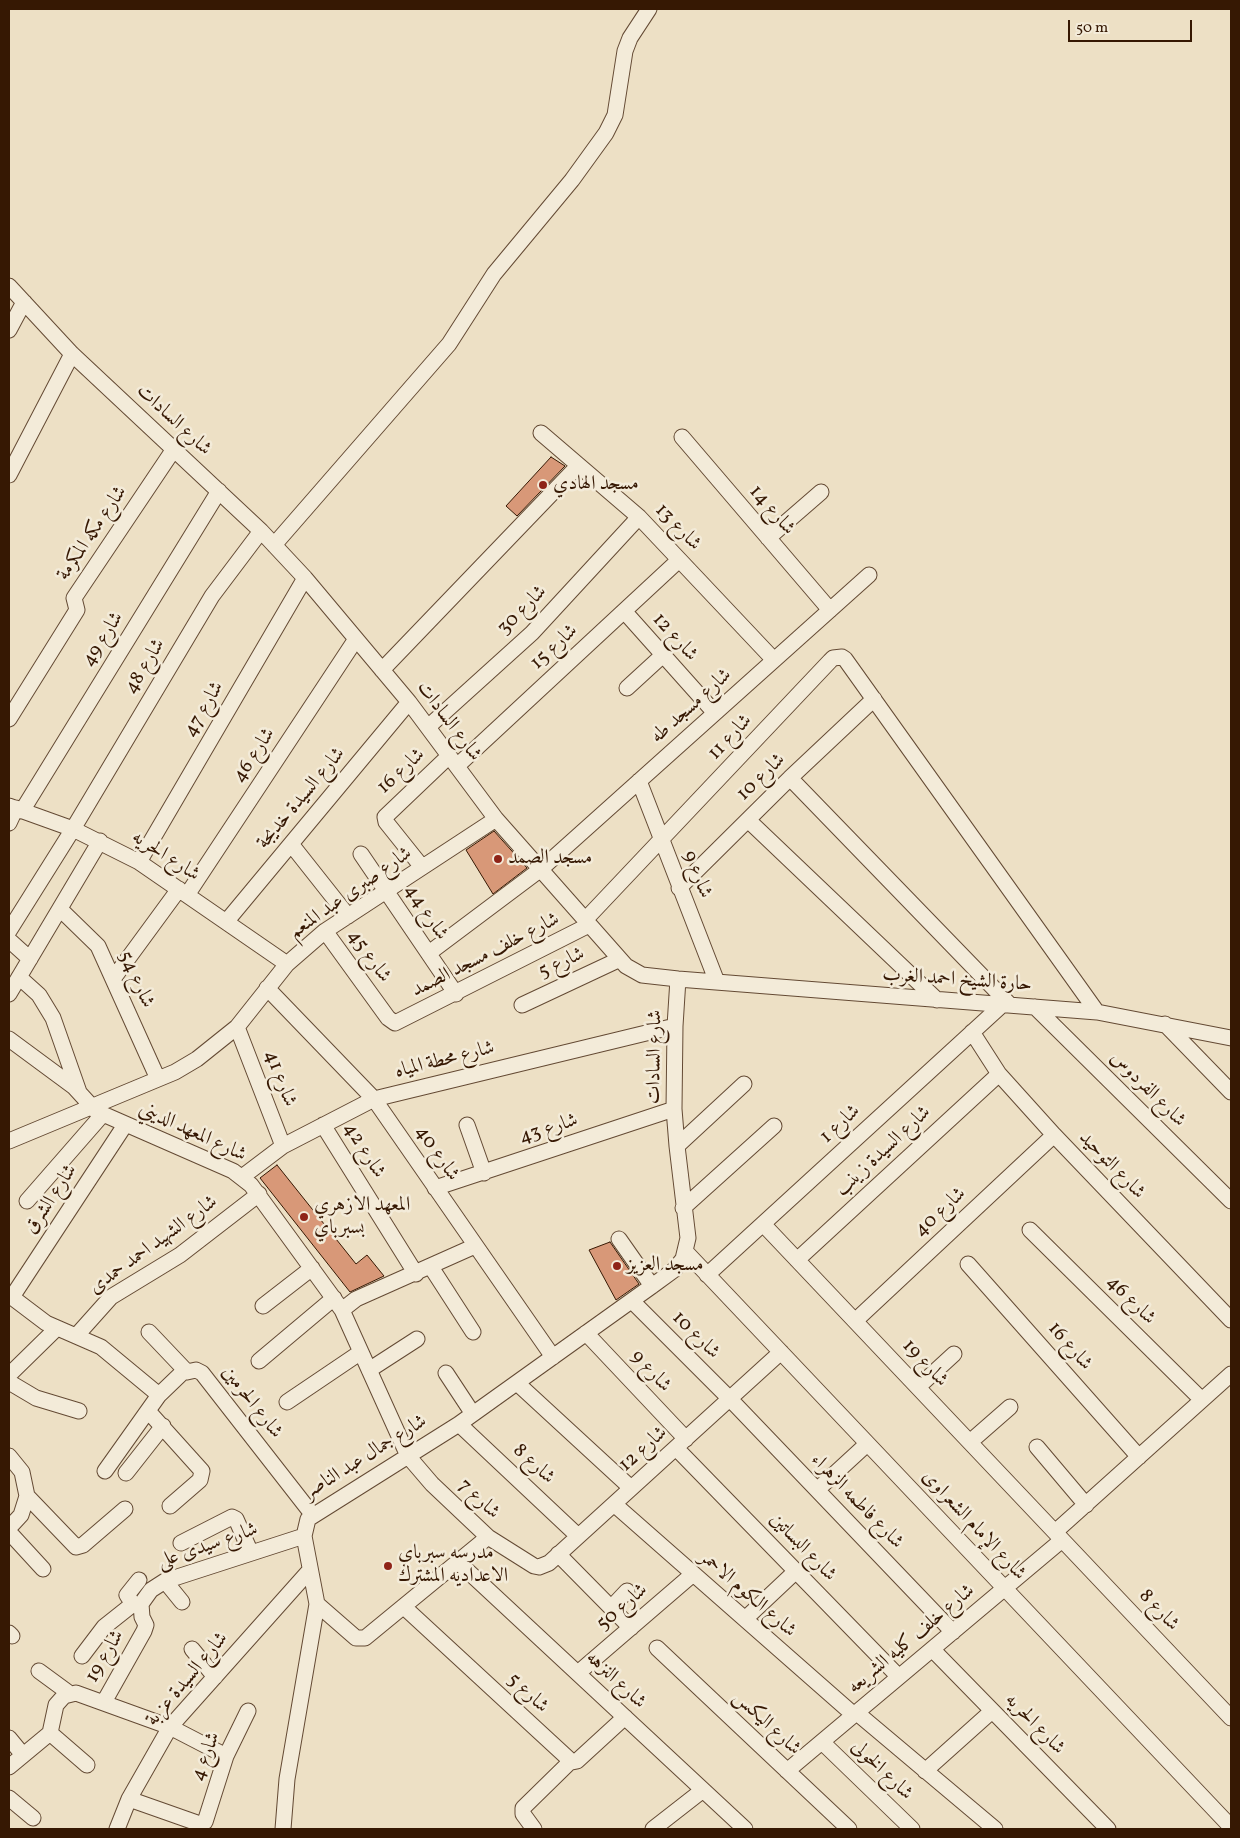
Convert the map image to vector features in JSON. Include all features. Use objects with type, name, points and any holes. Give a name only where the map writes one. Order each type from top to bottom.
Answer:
[{"type":"street","points":[[274,545],[448,344],[494,274],[601,140],[614,115],[625,50],[630,38],[649,9]]},
{"type":"street","name":"شارع السادات","points":[[9,286],[72,354],[260,530],[305,578],[409,702],[496,819],[618,960],[642,975],[678,979],[675,1026],[674,1109],[676,1146],[687,1245]]},
{"type":"street","points":[[9,330],[24,302]]},
{"type":"street","points":[[9,475],[72,354]]},
{"type":"street","name":"شارع 13","points":[[541,433],[639,517],[774,660]]},
{"type":"street","name":"شارع 14","points":[[682,437],[830,610]]},
{"type":"street","name":"شارع مكه المكرمة","points":[[9,719],[77,610],[74,598],[174,449]]},
{"type":"street","points":[[382,670],[578,466]]},
{"type":"street","name":"شارع 49","points":[[9,823],[16,808],[219,491]]},
{"type":"street","points":[[768,538],[820,492]]},
{"type":"street","name":"شارع 30","points":[[428,727],[532,633],[639,517]]},
{"type":"street","name":"شارع 48","points":[[9,931],[73,829],[212,596],[260,530]]},
{"type":"street","name":"شارع 15","points":[[453,761],[624,611],[679,560]]},
{"type":"street","name":"شارع مسجد طه","points":[[429,954],[541,869],[870,575]]},
{"type":"street","name":"شارع 47","points":[[140,862],[305,578]]},
{"type":"street","name":"شارع 12","points":[[624,611],[715,713]]},
{"type":"street","name":"شارع 46","points":[[113,979],[183,892],[356,639]]},
{"type":"street","points":[[627,688],[663,655]]},
{"type":"street","name":"شارع 11","points":[[587,922],[830,661],[837,657],[846,659],[874,699]]},
{"type":"street","points":[[874,699],[1097,1012]]},
{"type":"street","name":"شارع 10","points":[[679,888],[790,778],[874,699]]},
{"type":"street","name":"شارع السيدة خديجة","points":[[226,922],[409,702]]},
{"type":"street","name":"شارع 16","points":[[422,868],[386,822],[385,817],[453,761]]},
{"type":"street","points":[[790,778],[1006,1005]]},
{"type":"street","name":"شارع 9","points":[[639,781],[661,842],[717,982]]},
{"type":"street","name":"شارع الحريه","points":[[16,808],[73,829],[140,862],[287,964]]},
{"type":"street","name":"شارع صبرى عبد المنعم","points":[[9,1141],[158,1079],[197,1059],[237,1027],[252,1011],[267,988],[287,964],[325,932],[496,819]]},
{"type":"street","points":[[748,820],[936,1000]]},
{"type":"street","points":[[9,994],[100,841]]},
{"type":"street","points":[[291,844],[348,916]]},
{"type":"street","name":"شارع 44","points":[[361,854],[456,994]]},
{"type":"street","name":"شارع 54","points":[[60,909],[94,942],[113,979],[158,1079]]},
{"type":"street","name":"شارع خلف مسجد الصمد","points":[[400,1022],[456,994],[587,922]]},
{"type":"street","name":"شارع 45","points":[[325,932],[391,1022],[400,1022]]},
{"type":"street","points":[[9,940],[30,959]]},
{"type":"street","name":"شارع 5","points":[[522,1005],[618,960]]},
{"type":"street","points":[[19,976],[39,995],[53,1018],[80,1093]]},
{"type":"street","name":"حارة الشيخ احمد الغرب","points":[[678,979],[1097,1012],[1231,1038]]},
{"type":"street","name":"شارع 40","points":[[267,988],[374,1099],[553,1357]]},
{"type":"street","name":"شارع 1","points":[[707,1275],[972,1032],[1006,1005]]},
{"type":"street","name":"شارع الفردوس","points":[[1035,1007],[1231,1201]]},
{"type":"street","points":[[1165,1024],[1231,1092]]},
{"type":"street","name":"شارع محطة المياه","points":[[242,1177],[283,1146],[374,1099],[675,1026]]},
{"type":"street","name":"شارع 41","points":[[237,1027],[283,1146]]},
{"type":"street","name":"شارع التوحيد","points":[[972,1032],[999,1074],[1054,1135],[1231,1320]]},
{"type":"street","name":"شارع المعهد الديني","points":[[9,1040],[71,1084],[90,1106],[103,1114],[242,1177],[260,1194],[338,1304],[408,1456]]},
{"type":"street","name":"شارع السيدة زينب","points":[[797,1260],[999,1074]]},
{"type":"street","points":[[676,1146],[744,1084]]},
{"type":"street","name":"شارع 43","points":[[435,1188],[674,1109]]},
{"type":"street","points":[[27,1201],[103,1114]]},
{"type":"street","name":"شارع الشرق","points":[[10,1296],[125,1124]]},
{"type":"street","name":"شارع 42","points":[[323,1125],[416,1274]]},
{"type":"street","points":[[467,1125],[484,1172]]},
{"type":"street","points":[[683,1208],[774,1126]]},
{"type":"street","name":"شارع 40","points":[[855,1321],[1054,1135]]},
{"type":"street","name":"شارع الشهيد احمد حمدى","points":[[77,1335],[111,1297],[180,1255],[260,1194]]},
{"type":"street","name":"شارع 19","points":[[763,1224],[1059,1536]]},
{"type":"street","name":"شارع 46","points":[[1030,1230],[1202,1400]]},
{"type":"street","points":[[619,1239],[652,1286]]},
{"type":"street","name":"شارع الإمام الشعراوى","points":[[687,1245],[707,1275],[1231,1827]]},
{"type":"street","name":"شارع جمال عبد الناصر","points":[[283,1829],[288,1779],[317,1604],[304,1536],[305,1524],[312,1514],[459,1424],[632,1301],[674,1270],[687,1245]]},
{"type":"street","points":[[259,1362],[338,1304],[356,1299],[416,1274],[475,1246]]},
{"type":"street","name":"شارع 16","points":[[968,1264],[1139,1457]]},
{"type":"street","points":[[430,1267],[473,1332]]},
{"type":"street","points":[[263,1306],[312,1268]]},
{"type":"street","points":[[10,1296],[35,1315],[57,1328],[77,1335],[101,1347],[159,1395]]},
{"type":"street","name":"شارع 10","points":[[632,1301],[730,1399]]},
{"type":"street","points":[[9,1375],[57,1328]]},
{"type":"street","name":"شارع الحرمين","points":[[149,1332],[185,1370],[190,1372],[196,1370],[202,1373],[312,1514]]},
{"type":"street","name":"شارع 9","points":[[586,1333],[681,1443]]},
{"type":"street","points":[[369,1370],[417,1339]]},
{"type":"street","points":[[287,1402],[361,1352]]},
{"type":"street","name":"شارع 12","points":[[530,1564],[544,1566],[781,1352]]},
{"type":"street","points":[[918,1387],[954,1354]]},
{"type":"street","points":[[105,1470],[159,1395],[185,1370]]},
{"type":"street","points":[[446,1373],[473,1414]]},
{"type":"street","name":"شارع خلف كليه الشريعه","points":[[787,1771],[1004,1588],[1059,1536],[1086,1504],[1231,1374]]},
{"type":"street","points":[[9,1382],[36,1398],[79,1411]]},
{"type":"street","points":[[517,1383],[631,1488]]},
{"type":"street","name":"شارع فاطمه الزهراء","points":[[730,1399],[952,1632]]},
{"type":"street","points":[[970,1442],[1010,1407]]},
{"type":"street","points":[[148,1411],[202,1471],[200,1480],[170,1506]]},
{"type":"street","name":"شارع 8","points":[[459,1424],[578,1536]]},
{"type":"street","points":[[126,1473],[163,1426]]},
{"type":"street","name":"شارع البساتين","points":[[681,1443],[796,1571],[899,1677]]},
{"type":"street","points":[[817,1490],[867,1444]]},
{"type":"street","points":[[1037,1447],[1086,1504]]},
{"type":"street","points":[[9,1456],[22,1472],[27,1496],[21,1515],[9,1528]]},
{"type":"street","name":"شارع 7","points":[[408,1456],[432,1484],[488,1537],[530,1564]]},
{"type":"street","points":[[27,1496],[76,1547],[83,1546],[126,1509]]},
{"type":"street","name":"شارع الكوم الاحمر","points":[[614,1504],[855,1714],[926,1770],[995,1829]]},
{"type":"street","points":[[181,1543],[232,1517],[236,1519],[251,1553]]},
{"type":"street","points":[[9,1532],[43,1568]]},
{"type":"street","name":"شارع سيدى على","points":[[82,1656],[104,1627],[137,1604],[151,1590],[165,1581],[304,1536]]},
{"type":"street","name":"شارع 8","points":[[1059,1536],[1231,1718]]},
{"type":"street","points":[[317,1604],[356,1638],[370,1636],[488,1537]]},
{"type":"street","points":[[558,1554],[631,1628]]},
{"type":"street","name":"شارع النزهه","points":[[458,1562],[745,1829]]},
{"type":"street","name":"شارع السيدة عزبة","points":[[117,1829],[129,1799],[170,1727],[310,1570]]},
{"type":"street","points":[[745,1619],[796,1571]]},
{"type":"street","name":"شارع 50","points":[[578,1673],[693,1574]]},
{"type":"street","name":"شارع سيدى على","points":[[137,1604],[128,1600],[127,1593],[139,1580]]},
{"type":"street","points":[[165,1581],[182,1602]]},
{"type":"street","points":[[611,1608],[627,1591]]},
{"type":"street","name":"شارع 19","points":[[104,1702],[146,1626],[137,1604]]},
{"type":"street","name":"شارع 5","points":[[404,1608],[571,1761]]},
{"type":"street","name":"شارع اليكس","points":[[657,1648],[849,1829]]},
{"type":"street","points":[[192,1649],[215,1677]]},
{"type":"street","name":"شارع الحريه","points":[[932,1649],[1108,1829]]},
{"type":"street","points":[[39,1671],[69,1694]]},
{"type":"street","points":[[9,1767],[50,1733],[53,1711],[60,1700],[69,1694],[82,1693],[170,1727],[226,1756]]},
{"type":"street","name":"شارع 4","points":[[129,1799],[200,1824],[207,1818],[226,1756],[248,1711]]},
{"type":"street","points":[[926,1770],[992,1711]]},
{"type":"street","points":[[533,1829],[523,1814],[523,1808],[571,1761],[577,1761],[625,1717]]},
{"type":"street","points":[[50,1733],[87,1765]]},
{"type":"street","points":[[9,1738],[23,1755]]},
{"type":"street","name":"شارع الخولى","points":[[822,1742],[907,1825]]},
{"type":"street","points":[[653,1829],[703,1790]]},
{"type":"street","points":[[9,1798],[32,1818]]},
{"type":"street","points":[[890,1829],[907,1825]]},
{"type":"building","name":"مسجد الهادي","points":[[551,457],[565,466],[517,516],[506,506]]},
{"type":"building","name":"مسجد الصمد","points":[[494,831],[527,868],[493,894],[466,850]]},
{"type":"building","name":"المعهد الازهري بسبرباي","points":[[277,1165],[356,1264],[367,1255],[384,1276],[350,1292],[260,1178]]},
{"type":"building","name":"مسجد العزيز","points":[[610,1242],[639,1284],[616,1300],[589,1250]]},
{"type":"place","name":"مسجد الهادي","points":[[543,485]]},
{"type":"place","name":"مسجد الصمد","points":[[498,859]]},
{"type":"place","name":"المعهد الازهري بسبرباي","points":[[304,1217]]},
{"type":"place","name":"مسجد العزيز","points":[[617,1266]]},
{"type":"place","name":"مدرسه سبرباي الاعداديه المشترك","points":[[388,1566]]}]
